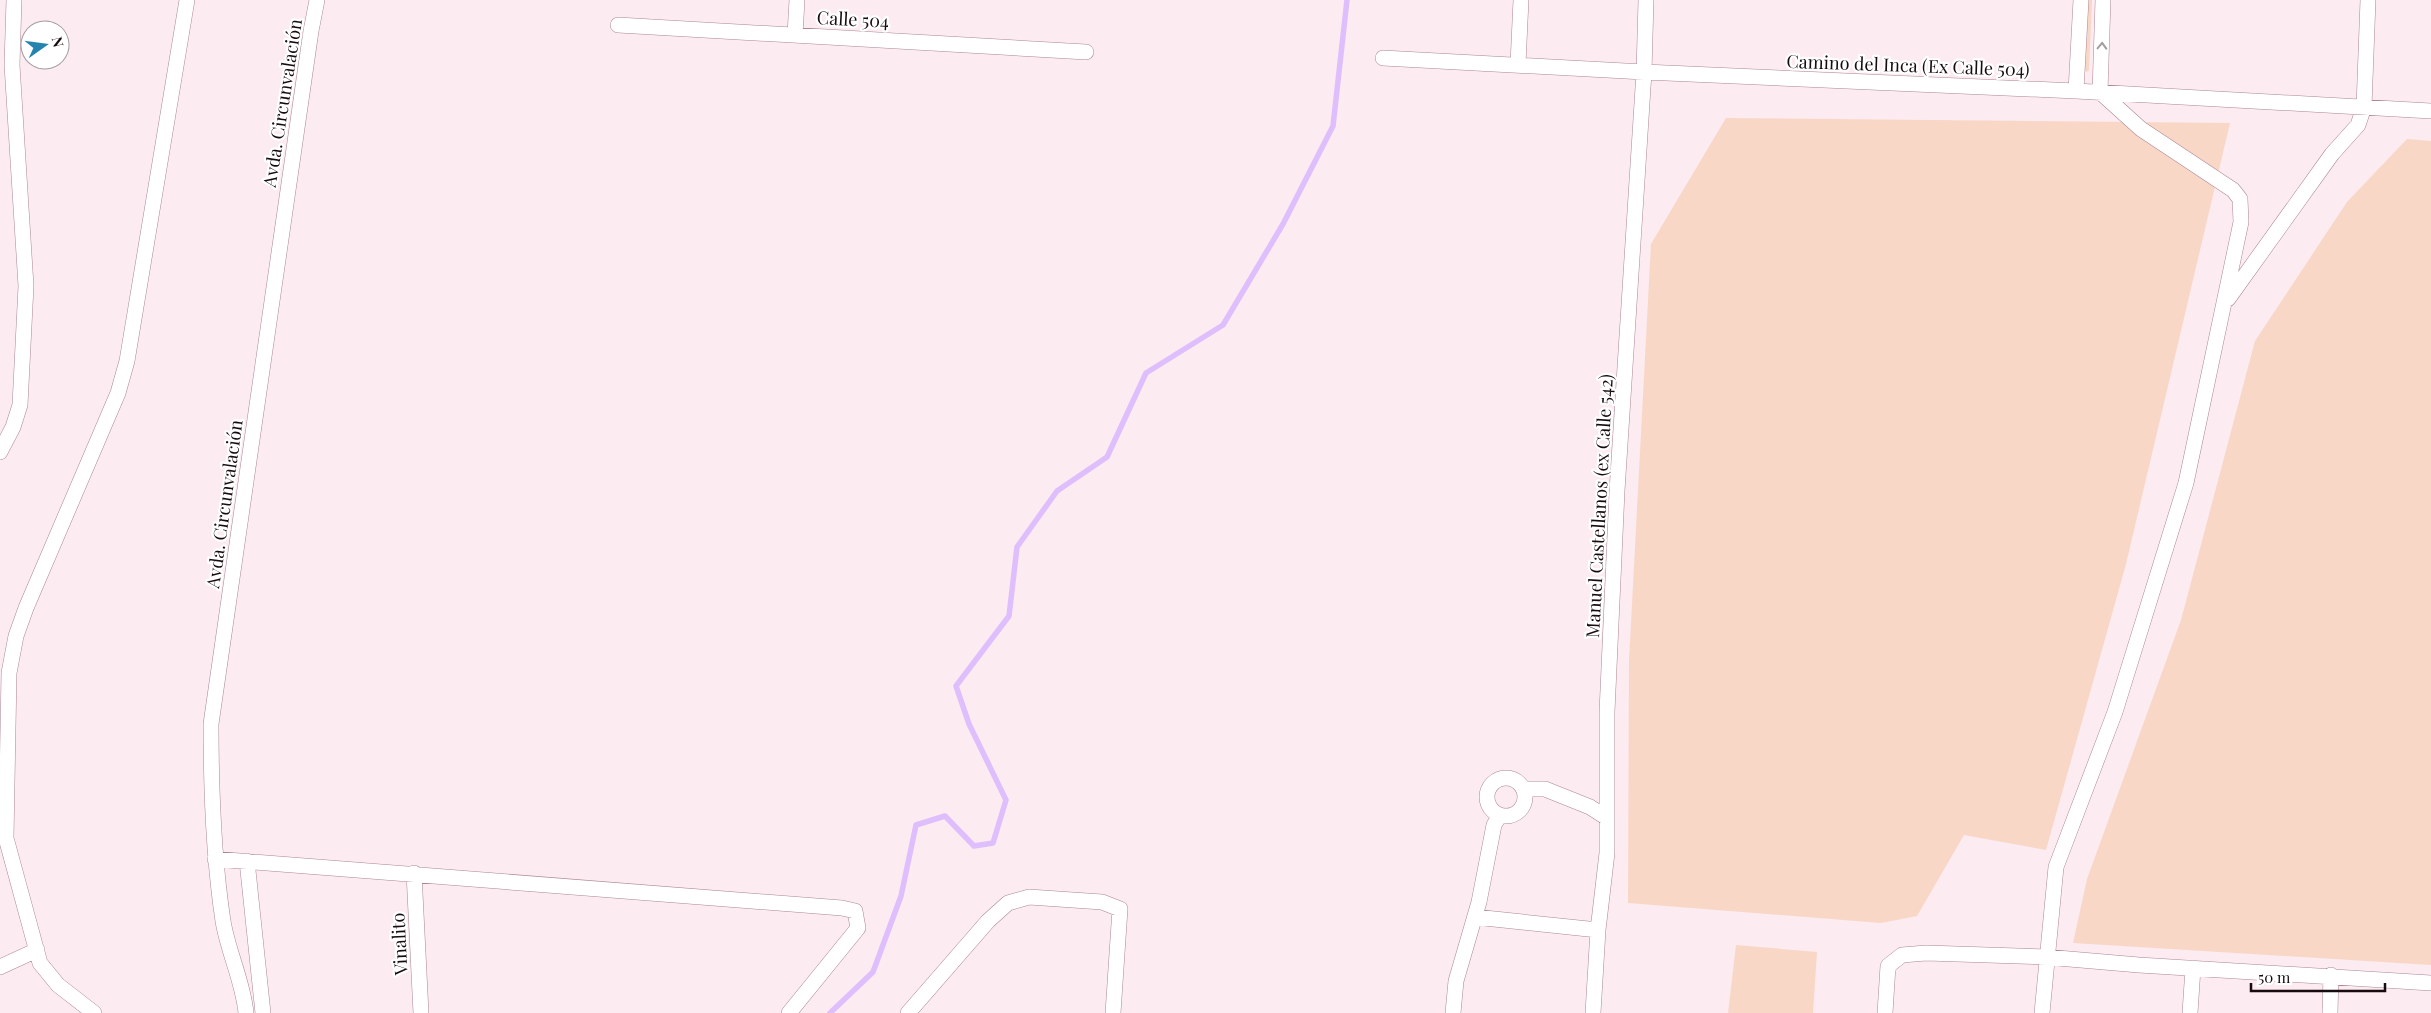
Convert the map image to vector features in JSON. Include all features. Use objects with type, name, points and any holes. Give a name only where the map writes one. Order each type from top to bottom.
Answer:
[{"type":"street","points":[[0,452],[13,427],[20,405],[26,286],[12,65],[14,0]]},
{"type":"street","points":[[94,1013],[58,985],[40,963],[6,838],[9,673],[16,636],[26,608],[118,393],[127,361],[186,0]]},
{"type":"street","name":"Avda. Circunvalación","points":[[246,1013],[244,996],[223,923],[212,836],[211,724],[311,31],[318,0]]},
{"type":"street","points":[[795,35],[797,0]]},
{"type":"street","points":[[1518,64],[1521,0]]},
{"type":"street","name":"Manuel Castellanos (ex Calle 542)","points":[[1593,1013],[1598,930],[1607,853],[1607,712],[1617,491],[1644,72],[1646,0]]},
{"type":"street","points":[[2076,91],[2081,0]]},
{"type":"street","points":[[2042,1013],[2056,867],[2115,712],[2186,483],[2241,222],[2240,199],[2233,190],[2141,129],[2100,92],[2103,0]]},
{"type":"street","points":[[2224,305],[2332,154],[2358,125],[2364,107],[2368,0]]},
{"type":"street","name":"Calle 504","points":[[618,25],[1086,52]]},
{"type":"street","name":"Camino del Inca (Ex Calle 504)","points":[[1383,58],[1644,72],[2100,92],[2431,111]]},
{"type":"street","points":[[1503,779],[1515,780],[1524,789],[1525,802],[1522,808],[1512,816],[1500,815],[1494,812],[1488,802],[1487,796],[1492,784],[1503,779]]},
{"type":"street","points":[[1524,789],[1545,789],[1590,808],[1607,818]]},
{"type":"street","points":[[1453,1013],[1456,981],[1479,902],[1494,825],[1500,815]]},
{"type":"street","points":[[215,859],[414,873],[842,908],[854,911],[858,928],[789,1013]]},
{"type":"street","points":[[247,861],[263,1013]]},
{"type":"street","name":"Vinalito","points":[[414,873],[421,1013]]},
{"type":"street","points":[[908,1013],[988,921],[1008,903],[1029,897],[1102,902],[1120,909],[1113,1013]]},
{"type":"street","points":[[1474,918],[1598,930]]},
{"type":"street","points":[[0,967],[37,950]]},
{"type":"street","points":[[1885,1013],[1888,966],[1902,955],[1926,953],[2046,957],[2139,966],[2431,982]]},
{"type":"street","points":[[2190,1013],[2193,968]]},
{"type":"street","points":[[2330,1013],[2331,976]]},
{"type":"shaded area","points":[[2088,0],[2092,0],[2089,70],[2087,72],[2084,70]]},
{"type":"shaded area","points":[[1726,118],[2230,123],[2126,564],[2046,850],[1964,835],[1917,916],[1881,923],[1628,903],[1629,661],[1651,244]]},
{"type":"shaded area","points":[[2407,139],[2431,141],[2431,965],[2073,943],[2087,879],[2181,620],[2255,341],[2347,202]]},
{"type":"shaded area","points":[[1736,945],[1817,952],[1813,1013],[1728,1013]]},
{"type":"waterway","points":[[830,1013],[873,972],[901,896],[916,825],[945,816],[974,846],[993,843],[1006,800],[969,724],[956,686],[1009,616],[1017,547],[1057,491],[1107,457],[1146,373],[1223,325],[1283,224],[1333,126],[1347,0]]}]
